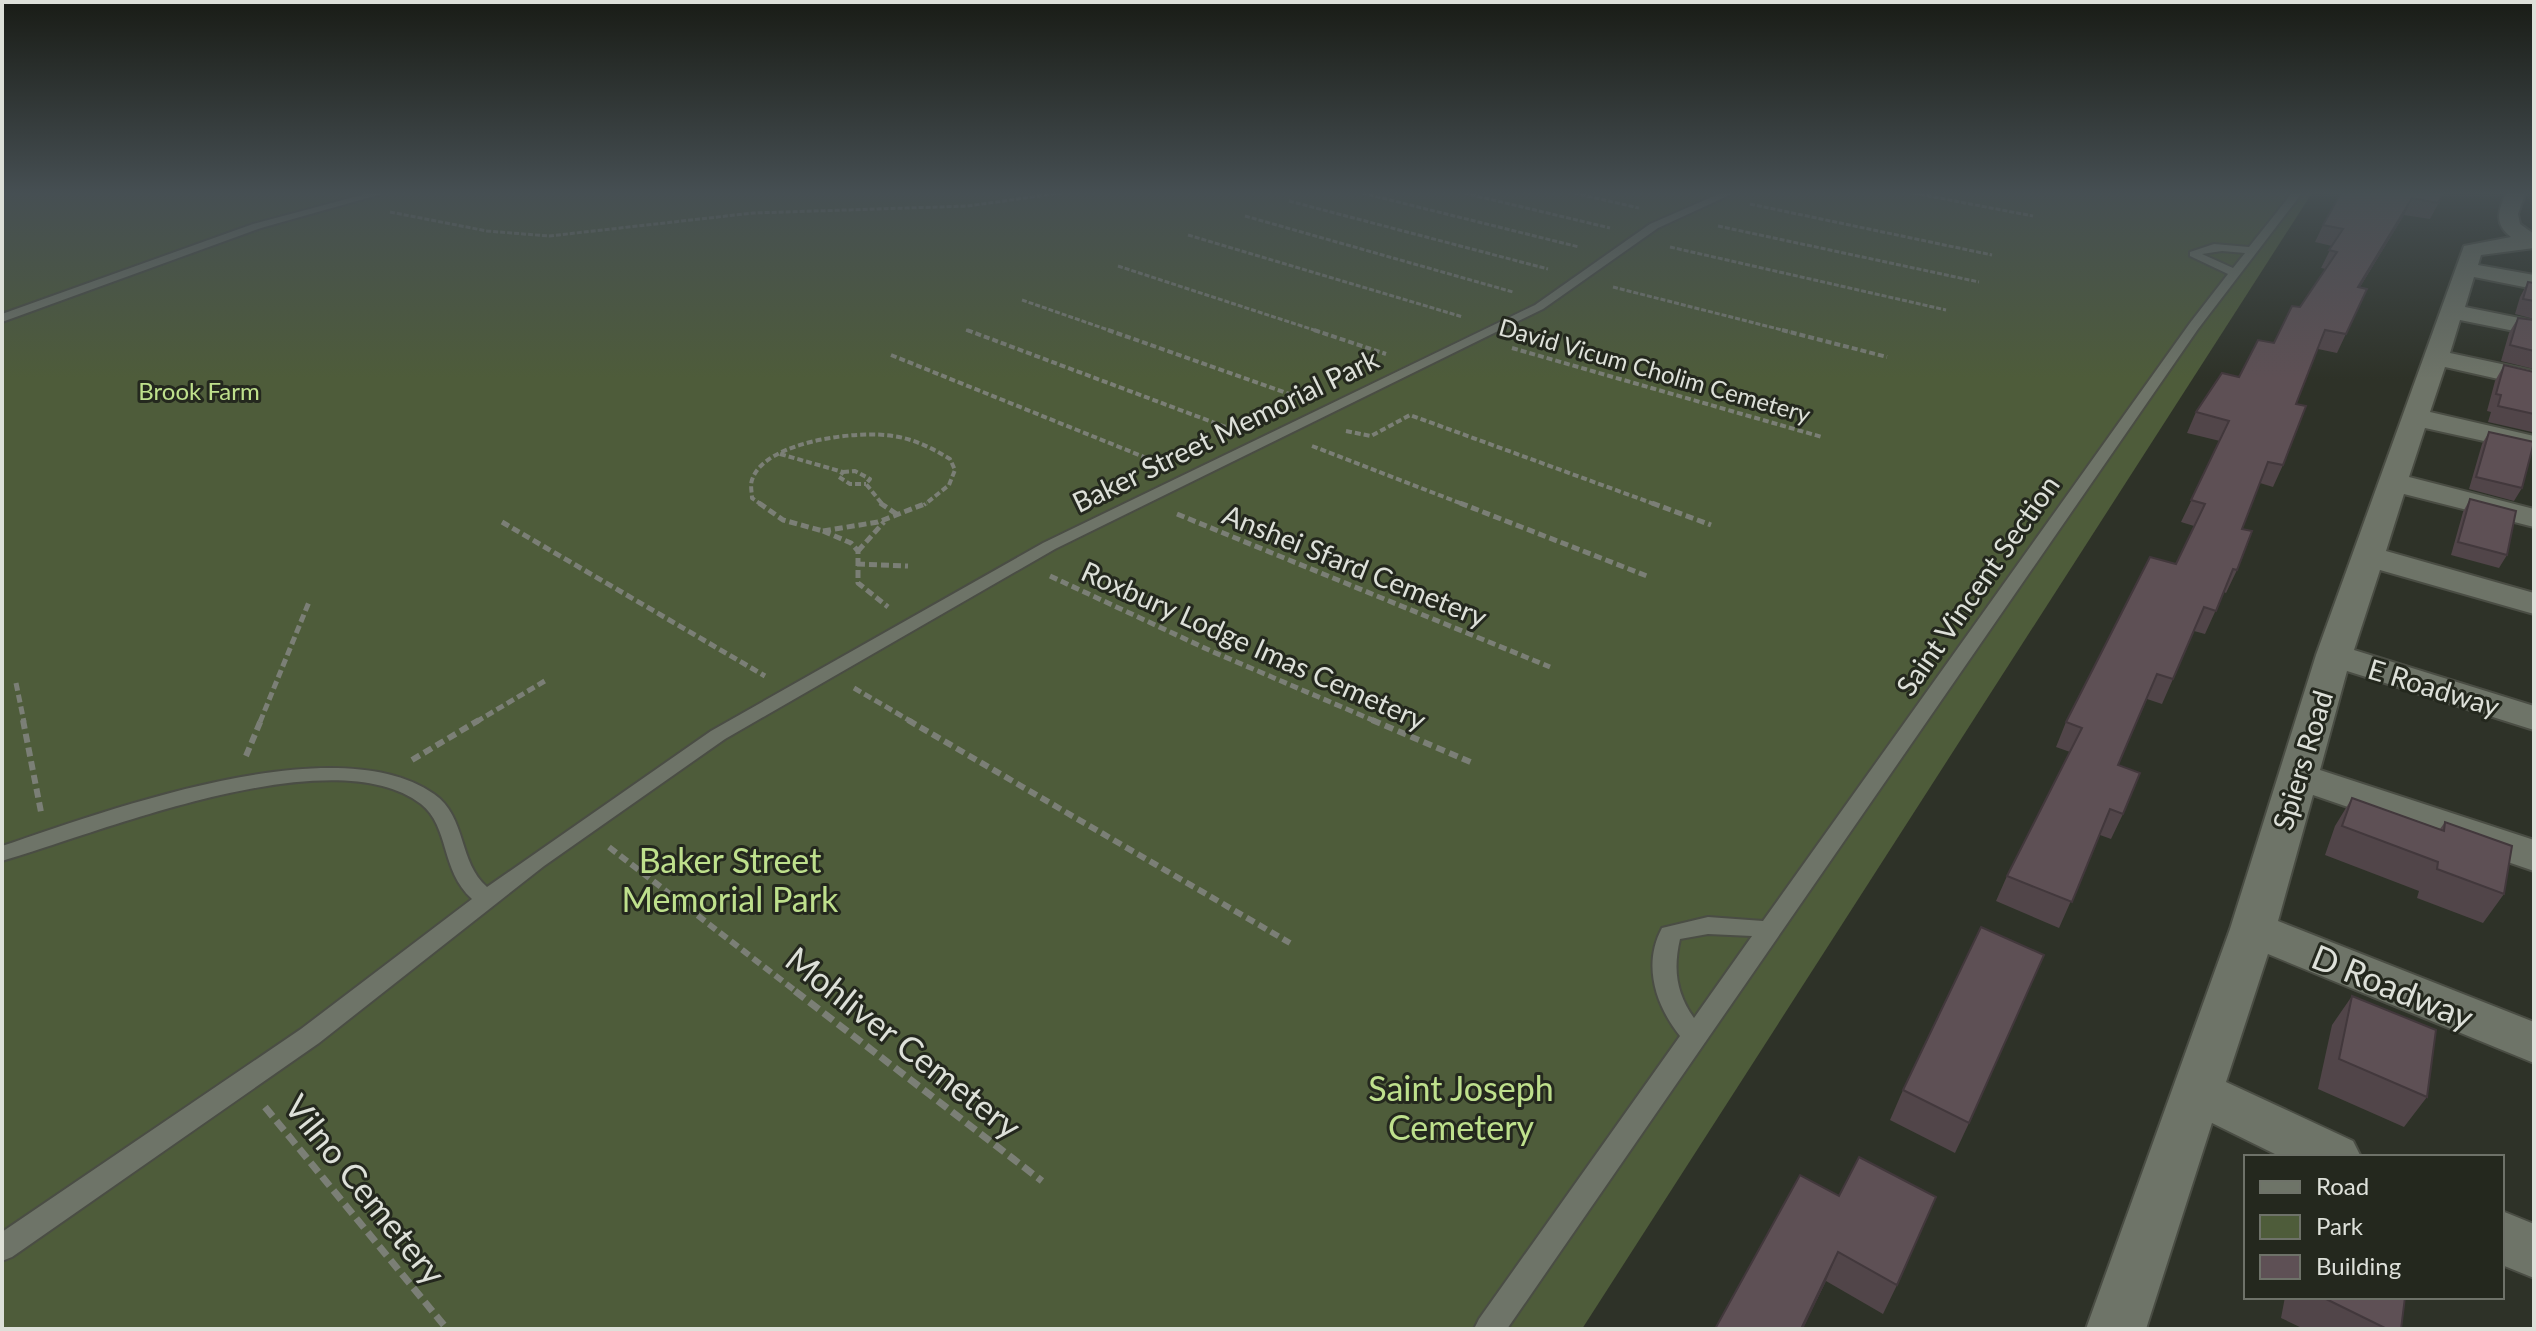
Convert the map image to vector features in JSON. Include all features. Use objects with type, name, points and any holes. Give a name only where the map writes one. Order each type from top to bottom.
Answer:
[{"type":"street","name":"Spiers Road","points":[[2116,1329],[2253,929],[2334,655],[2471,255]]},
{"type":"street","points":[[2466,269],[2534,282]]},
{"type":"street","points":[[2451,311],[2534,328]]},
{"type":"street","points":[[2434,357],[2534,379]]},
{"type":"street","points":[[2414,417],[2534,444]]},
{"type":"street","points":[[2393,482],[2534,518]]},
{"type":"street","points":[[2368,556],[2534,604]]},
{"type":"street","name":"E Roadway","points":[[2334,655],[2534,718]]},
{"type":"street","points":[[2297,776],[2534,856]]},
{"type":"street","name":"D Roadway","points":[[2253,929],[2534,1043]]},
{"type":"street","points":[[2197,1092],[2330,1155]]},
{"type":"street","points":[[2504,1238],[2534,1252]]},
{"type":"lane","points":[[2,318],[176,255]]},
{"type":"lane","points":[[2196,255],[2233,272]]},
{"type":"lane","name":"Saint Vincent Section","points":[[1489,1329],[2233,272],[2248,255]]},
{"type":"lane","name":"Baker Street Memorial Park","points":[[2,1248],[244,1083],[486,898],[672,764],[790,691],[1020,562],[1193,477],[1283,439],[1548,302],[1615,256]]},
{"type":"lane","points":[[2,854],[152,806],[233,786],[312,776],[380,779],[416,791],[439,809],[454,836],[464,876],[486,898]]},
{"type":"lane","points":[[1695,1037],[1677,1016],[1664,987],[1664,957],[1670,934],[1697,924],[1731,924],[1770,931]]},
{"type":"path","points":[[1256,255],[1499,327]]},
{"type":"path","points":[[1383,255],[1548,302]]},
{"type":"path","points":[[1494,255],[1887,357]]},
{"type":"path","points":[[1715,255],[1946,310]]},
{"type":"path","points":[[1855,255],[1979,282]]},
{"type":"path","points":[[1118,266],[1421,365]]},
{"type":"path","points":[[1022,300],[1334,410]]},
{"type":"path","points":[[966,330],[1283,439],[1647,576]]},
{"type":"path","name":"David Vicum Cholim Cemetery","points":[[1477,338],[1822,437]]},
{"type":"path","points":[[891,355],[1193,477]]},
{"type":"path","points":[[1337,435],[1348,430],[1371,436],[1410,415],[1711,525]]},
{"type":"path","points":[[823,531],[885,521],[943,491],[954,476],[954,464],[950,459],[917,441],[878,433],[833,436],[779,454],[754,477],[752,498],[783,520],[840,536],[858,551]]},
{"type":"path","points":[[1283,439],[1316,440]]},
{"type":"path","points":[[779,454],[870,479],[866,484],[855,485],[841,480],[839,475],[843,472]]},
{"type":"path","points":[[866,484],[878,502],[899,515]]},
{"type":"path","name":"Anshei Sfard Cemetery","points":[[1144,500],[1550,667]]},
{"type":"path","points":[[885,521],[858,551],[858,583],[865,592],[913,622]]},
{"type":"path","points":[[502,522],[790,691]]},
{"type":"path","name":"Roxbury Lodge Imas Cemetery","points":[[1020,562],[1211,651],[1473,763]]},
{"type":"path","points":[[857,564],[908,566]]},
{"type":"path","points":[[233,786],[309,602]]},
{"type":"path","points":[[825,671],[1290,943]]},
{"type":"path","points":[[380,779],[548,679]]},
{"type":"path","points":[[16,683],[47,839]]},
{"type":"path","name":"Mohliver Cemetery","points":[[583,827],[1042,1181]]},
{"type":"path","name":"Vilno Cemetery","points":[[244,1083],[447,1329]]},
{"type":"green space","name":"Baker Street Memorial Park","points":[[2,255],[2272,255],[1582,1329],[2,1329]]},
{"type":"building","points":[[2335,255],[2377,255],[2358,287],[2367,289],[2346,334],[2325,330],[2296,404],[2306,406],[2283,465],[2268,462],[2242,529],[2252,531],[2216,611],[2204,607],[2173,679],[2157,674],[2118,765],[2140,773],[2123,814],[2110,809],[2072,902],[2007,876],[2082,728],[2066,722],[2150,557],[2176,564],[2205,504],[2191,500],[2229,421],[2196,412],[2222,373],[2239,377],[2258,340],[2274,343],[2292,306],[2300,307]]},
{"type":"building","points":[[2528,282],[2534,283],[2534,301],[2523,299]]},
{"type":"building","points":[[2518,318],[2534,320],[2534,351],[2510,345]]},
{"type":"building","points":[[2504,365],[2534,372],[2534,414],[2498,406],[2501,395],[2496,394]]},
{"type":"building","points":[[2489,432],[2534,442],[2522,488],[2476,477]]},
{"type":"building","points":[[2470,499],[2516,511],[2507,555],[2458,542]]},
{"type":"building","points":[[2352,798],[2444,831],[2445,822],[2512,846],[2504,894],[2437,869],[2438,862],[2342,826]]},
{"type":"building","points":[[1981,927],[2044,955],[1969,1123],[1903,1090]]},
{"type":"building","points":[[2352,996],[2436,1030],[2427,1097],[2339,1059]]},
{"type":"building","points":[[1859,1157],[1936,1197],[1897,1285],[1838,1252],[1802,1327],[1805,1329],[1715,1329],[1800,1175],[1839,1196]]},
{"type":"building","points":[[2326,1299],[2405,1299],[2401,1329],[2387,1329]]},
{"type":"park label","name":"Brook Farm","points":[[199,390]]},
{"type":"park label","name":"Saint Joseph Cemetery","points":[[1461,1106]]}]
